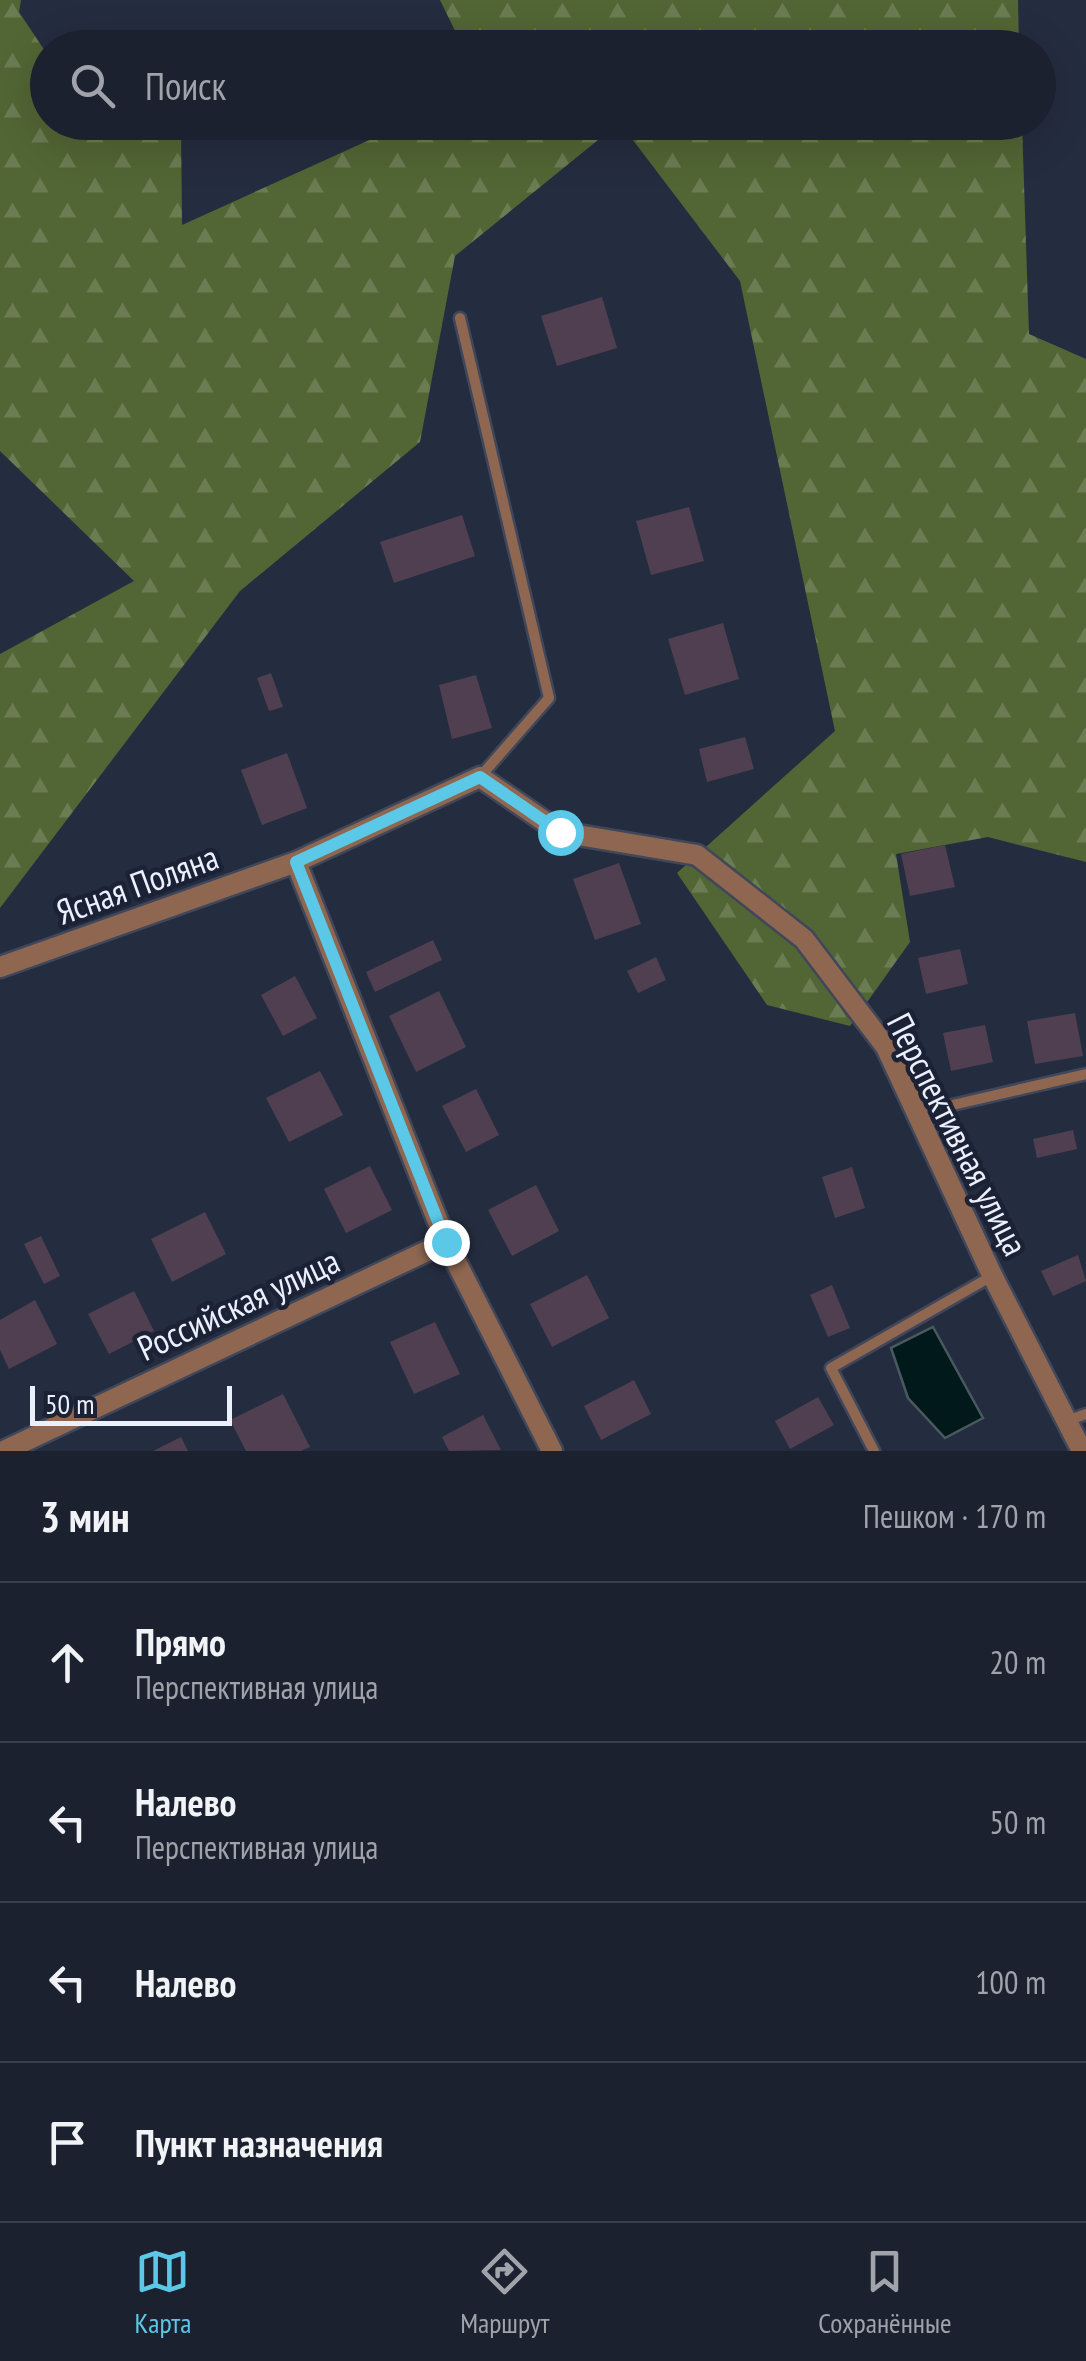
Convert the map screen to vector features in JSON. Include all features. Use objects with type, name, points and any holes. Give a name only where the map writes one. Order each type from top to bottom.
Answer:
[{"type":"street","points":[[480,777],[296,862],[446,1242],[552,1451]]},
{"type":"street","name":"Перспективная улица","points":[[480,777],[560,832],[697,855],[804,939],[886,1047],[992,1275],[1077,1418],[1082,1451]]},
{"type":"street","name":"Ясная Поляна","points":[[0,968],[296,862]]},
{"type":"street","name":"Российская улица","points":[[4,1451],[446,1242]]},
{"type":"lane","points":[[460,318],[550,698],[480,777]]},
{"type":"lane","points":[[917,1114],[1086,1074]]},
{"type":"lane","points":[[874,1451],[831,1368],[992,1275]]},
{"type":"green space","points":[[0,0],[21,0],[19,12],[31,30],[30,140],[181,140],[182,225],[370,140],[598,140],[455,256],[420,442],[240,591],[0,908],[0,654],[134,581],[0,451]]},
{"type":"green space","points":[[440,0],[1018,0],[1019,30],[455,30]]},
{"type":"green space","points":[[633,140],[1023,140],[1029,334],[1086,359],[1086,862],[988,837],[896,854],[910,942],[850,1026],[767,1005],[677,873],[835,731],[740,281]]},
{"type":"shaded area","points":[[933,1327],[983,1418],[945,1438],[908,1398],[891,1348]]},
{"type":"building","points":[[602,297],[617,348],[557,366],[541,316]]},
{"type":"building","points":[[689,507],[704,561],[651,575],[636,521]]},
{"type":"building","points":[[462,515],[475,556],[394,583],[380,542]]},
{"type":"building","points":[[723,623],[739,679],[685,695],[668,639]]},
{"type":"building","points":[[271,673],[283,707],[269,711],[257,678]]},
{"type":"building","points":[[476,675],[492,728],[452,739],[439,685]]},
{"type":"building","points":[[745,737],[754,769],[707,782],[699,749]]},
{"type":"building","points":[[287,753],[307,808],[262,825],[241,770]]},
{"type":"building","points":[[945,845],[955,887],[910,896],[901,854]]},
{"type":"building","points":[[619,863],[641,924],[595,940],[573,879]]},
{"type":"building","points":[[433,940],[442,960],[375,992],[366,972]]},
{"type":"building","points":[[960,949],[968,984],[926,994],[918,958]]},
{"type":"building","points":[[656,957],[666,980],[638,993],[627,971]]},
{"type":"building","points":[[295,976],[317,1018],[283,1036],[261,995]]},
{"type":"building","points":[[439,991],[466,1047],[416,1072],[389,1016]]},
{"type":"building","points":[[1075,1013],[1083,1056],[1035,1064],[1027,1021]]},
{"type":"building","points":[[985,1025],[993,1062],[951,1071],[943,1033]]},
{"type":"building","points":[[320,1071],[343,1115],[289,1142],[266,1098]]},
{"type":"building","points":[[476,1089],[499,1135],[466,1152],[442,1106]]},
{"type":"building","points":[[1073,1130],[1077,1149],[1037,1158],[1033,1139]]},
{"type":"building","points":[[370,1166],[392,1210],[346,1233],[324,1189]]},
{"type":"building","points":[[852,1167],[865,1208],[835,1218],[822,1177]]},
{"type":"building","points":[[536,1185],[559,1231],[512,1256],[488,1210]]},
{"type":"building","points":[[205,1212],[226,1254],[172,1282],[151,1239]]},
{"type":"building","points":[[41,1236],[60,1276],[44,1284],[24,1244]]},
{"type":"building","points":[[1078,1255],[1086,1281],[1053,1296],[1041,1271]]},
{"type":"building","points":[[587,1275],[609,1318],[552,1347],[530,1304]]},
{"type":"building","points":[[832,1285],[850,1328],[828,1337],[810,1295]]},
{"type":"building","points":[[134,1291],[154,1331],[109,1354],[88,1314]]},
{"type":"building","points":[[35,1300],[57,1344],[9,1369],[0,1350],[0,1320]]},
{"type":"building","points":[[435,1322],[460,1374],[414,1394],[390,1342]]},
{"type":"building","points":[[634,1380],[651,1414],[601,1440],[584,1406]]},
{"type":"building","points":[[283,1394],[310,1447],[301,1451],[246,1451],[230,1420]]},
{"type":"building","points":[[818,1397],[834,1425],[790,1449],[775,1421]]},
{"type":"building","points":[[483,1415],[501,1450],[449,1451],[442,1437]]},
{"type":"building","points":[[181,1437],[188,1451],[153,1451]]},
{"type":"route","points":[[446,1242],[296,862],[480,777],[560,832]]}]
